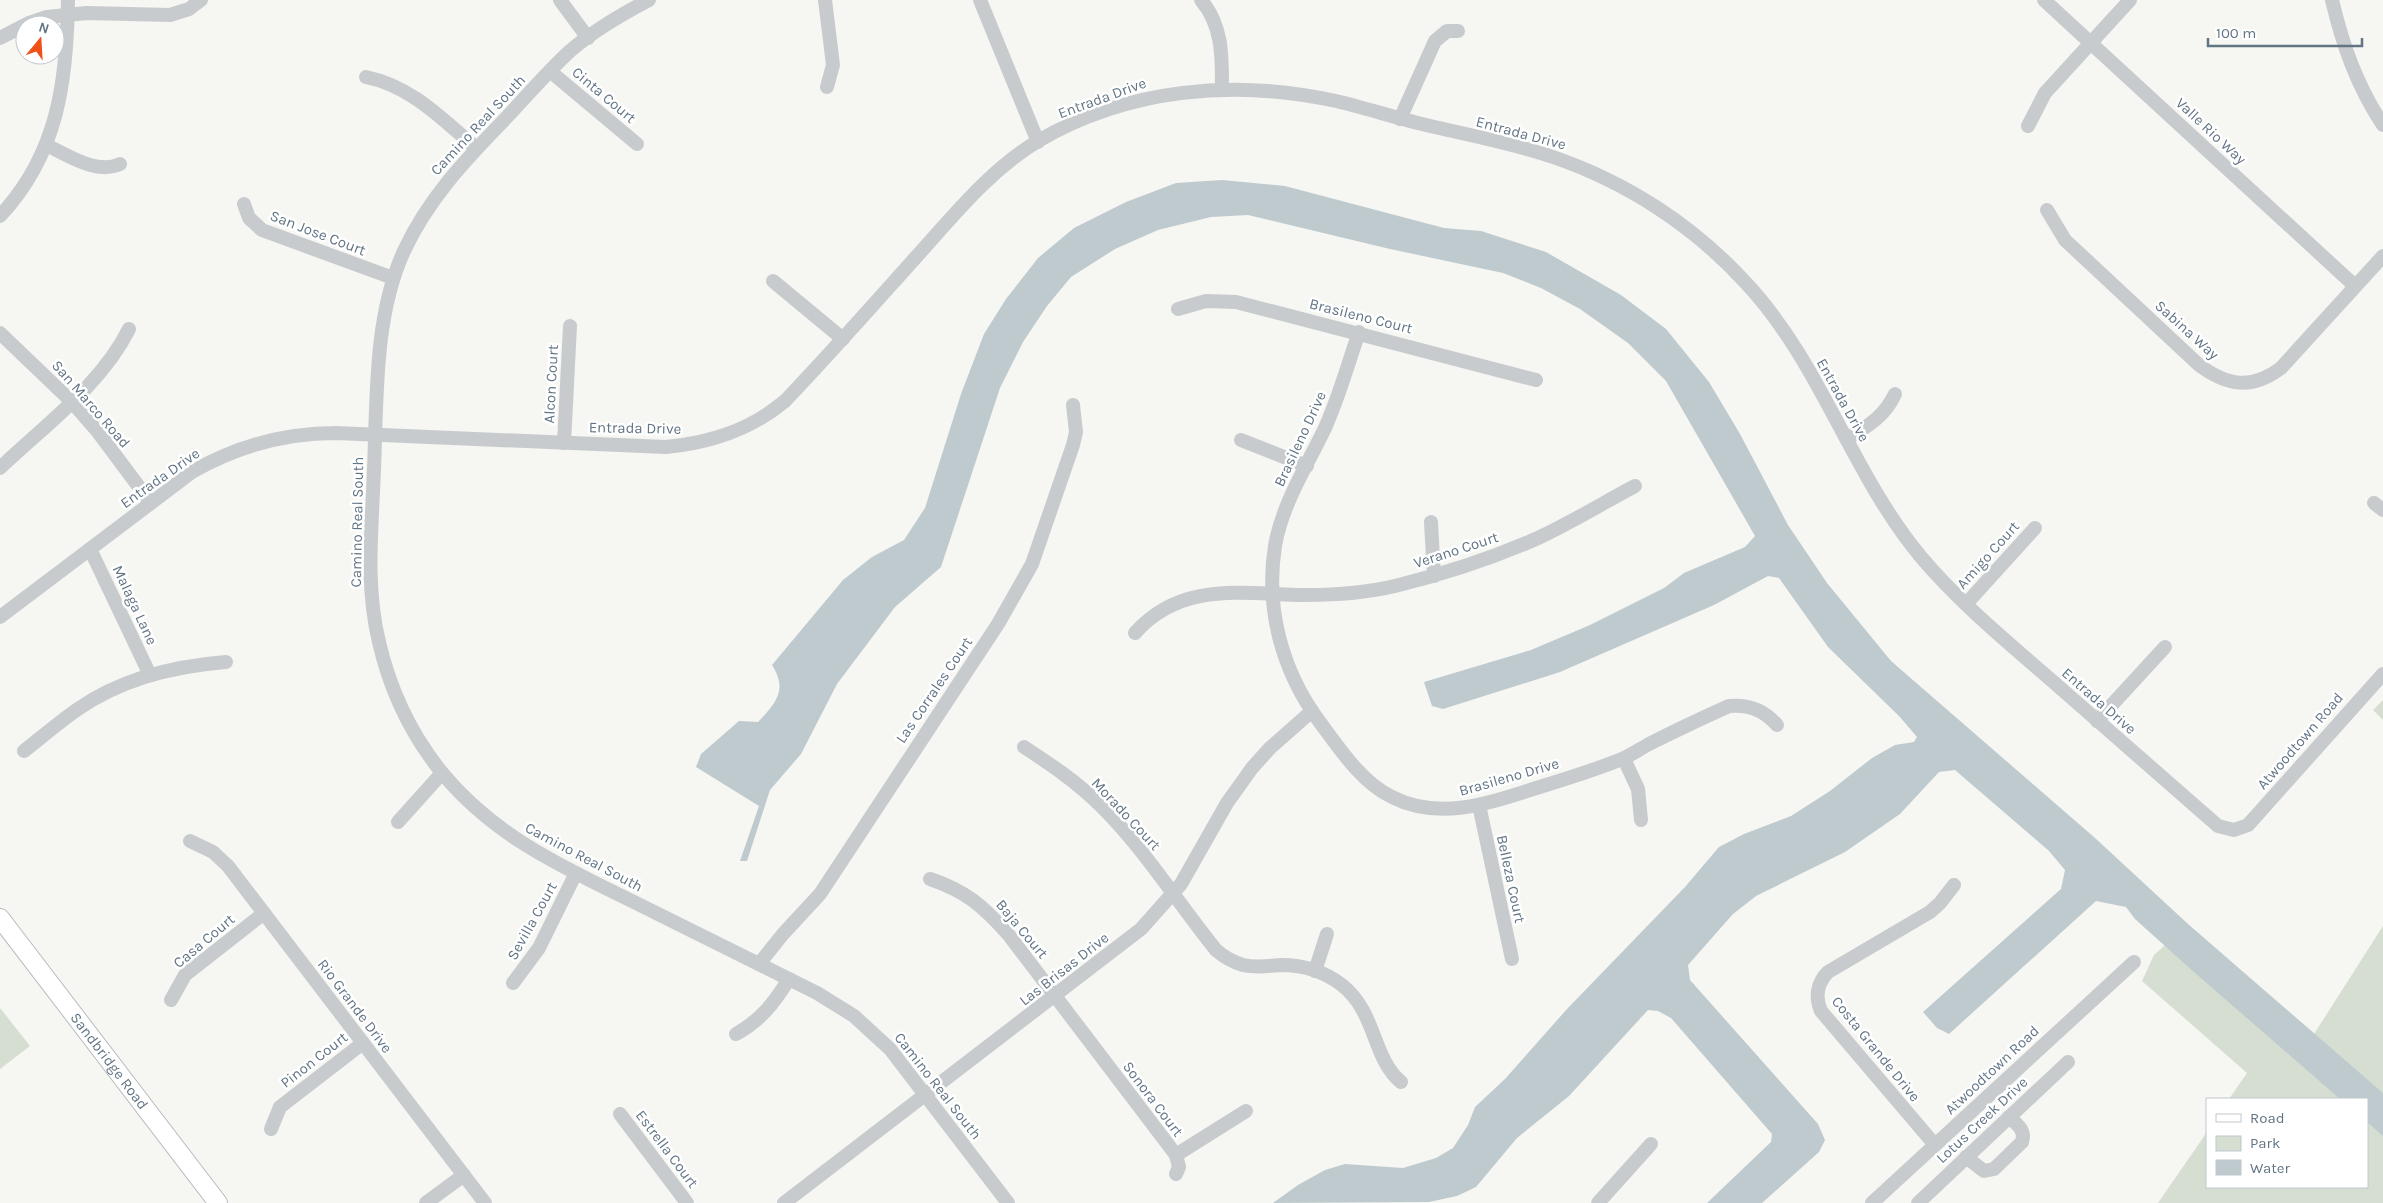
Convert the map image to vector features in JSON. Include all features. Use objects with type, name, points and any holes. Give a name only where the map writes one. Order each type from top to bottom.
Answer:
[{"type":"main road","name":"Sandbridge Road","points":[[0,918],[218,1203]]},
{"type":"street","points":[[0,216],[20,191],[46,145],[60,102],[65,74],[68,0]]},
{"type":"street","points":[[0,38],[29,23],[47,17],[68,15],[170,15],[190,9],[200,0]]},
{"type":"street","points":[[560,0],[588,38]]},
{"type":"street","name":"Camino Real South","points":[[649,0],[588,38],[550,72],[476,148],[434,198],[403,252],[393,278],[383,326],[370,561],[376,627],[388,673],[414,732],[442,772],[466,798],[514,838],[539,855],[789,979],[824,997],[854,1016],[890,1049],[1008,1203]]},
{"type":"street","points":[[825,0],[833,65],[827,87]]},
{"type":"street","points":[[980,0],[1038,142]]},
{"type":"street","points":[[1201,0],[1214,18],[1218,32],[1221,45],[1222,89]]},
{"type":"street","name":"Valle Rio Way","points":[[2044,0],[2355,286]]},
{"type":"street","points":[[2028,126],[2046,93],[2090,42],[2130,0]]},
{"type":"street","points":[[2332,0],[2347,54],[2356,78],[2383,125]]},
{"type":"street","points":[[1400,119],[1435,41],[1447,32],[1458,31]]},
{"type":"street","name":"Cinta Court","points":[[550,72],[636,144]]},
{"type":"street","points":[[366,77],[389,82],[410,93],[476,148]]},
{"type":"street","name":"Entrada Drive","points":[[0,617],[200,467],[248,446],[291,436],[316,433],[666,447],[709,441],[734,433],[761,419],[785,401],[978,188],[1004,165],[1038,142],[1088,117],[1140,100],[1173,93],[1222,89],[1299,95],[1337,102],[1549,155],[1632,193],[1679,222],[1727,263],[1770,310],[1815,379],[1874,490],[1899,529],[1928,564],[1966,604],[2218,826],[2234,830],[2241,828]]},
{"type":"street","points":[[46,145],[97,167],[113,167],[120,164]]},
{"type":"street","name":"San Jose Court","points":[[244,204],[249,218],[262,230],[393,278]]},
{"type":"street","name":"Sabina Way","points":[[2047,210],[2066,240],[2199,365],[2222,380],[2250,383],[2271,375],[2281,368],[2383,256]]},
{"type":"street","points":[[773,280],[843,339]]},
{"type":"street","name":"Brasileno Court","points":[[1178,309],[1206,301],[1236,302],[1359,332],[1536,380]]},
{"type":"street","name":"Alcon Court","points":[[564,443],[570,326]]},
{"type":"street","points":[[0,468],[98,376],[113,358],[129,329]]},
{"type":"street","name":"Brasileno Drive","points":[[1359,332],[1336,399],[1287,506],[1280,526],[1273,561],[1272,593],[1280,643],[1295,683],[1312,711],[1366,778],[1391,797],[1405,803],[1428,808],[1458,809],[1479,805],[1624,759],[1729,706],[1748,706],[1758,709],[1770,717],[1777,725]]},
{"type":"street","name":"San Marco Road","points":[[0,333],[71,402],[98,432],[151,503]]},
{"type":"street","points":[[1847,439],[1872,424],[1884,413],[1895,394]]},
{"type":"street","name":"Las Corrales Court","points":[[759,964],[783,934],[820,894],[998,624],[1026,578],[1073,445],[1076,432],[1073,405]]},
{"type":"street","points":[[1241,440],[1306,466]]},
{"type":"street","name":"Verano Court","points":[[1135,633],[1156,612],[1175,603],[1218,593],[1331,594],[1366,592],[1434,576],[1539,537],[1636,486]]},
{"type":"street","points":[[1431,522],[1434,576]]},
{"type":"street","name":"Amigo Court","points":[[1966,604],[2035,528]]},
{"type":"street","name":"Malaga Lane","points":[[90,549],[150,675]]},
{"type":"street","points":[[2097,721],[2165,647]]},
{"type":"street","points":[[24,751],[79,708],[122,686],[150,675],[179,668],[226,662]]},
{"type":"street","name":"Atwoodtown Road","points":[[2241,828],[2248,824],[2383,674]]},
{"type":"street","name":"Las Brisas Drive","points":[[784,1203],[1141,929],[1173,894],[1239,785],[1270,748],[1312,711]]},
{"type":"street","name":"Morado Court","points":[[1024,747],[1074,782],[1099,804],[1130,839],[1216,950],[1228,959],[1255,967],[1283,965],[1314,971],[1342,985],[1361,1006],[1370,1023],[1386,1067],[1401,1082]]},
{"type":"street","points":[[1624,759],[1638,789],[1641,820]]},
{"type":"street","points":[[398,822],[442,772]]},
{"type":"street","name":"Belleza Court","points":[[1479,805],[1512,959]]},
{"type":"street","name":"Rio Grande Drive","points":[[190,841],[208,849],[224,862],[485,1203]]},
{"type":"street","name":"Sevilla Court","points":[[513,983],[539,948],[576,873]]},
{"type":"street","name":"Baja Court","points":[[930,879],[964,893],[984,908],[1014,941],[1055,996]]},
{"type":"street","name":"Costa Grande Drive","points":[[1935,1145],[1821,1011],[1817,995],[1819,984],[1828,972],[1930,912],[1954,885]]},
{"type":"street","name":"Casa Court","points":[[172,1000],[185,975],[264,913]]},
{"type":"street","points":[[1314,971],[1327,934]]},
{"type":"street","name":"Atwoodtown Road","points":[[1872,1203],[2134,962]]},
{"type":"street","points":[[736,1034],[752,1025],[766,1013],[789,979]]},
{"type":"street","name":"Sonora Court","points":[[1055,996],[1176,1155],[1246,1111]]},
{"type":"street","name":"Pinon Court","points":[[271,1129],[280,1107],[363,1043]]},
{"type":"street","name":"Lotus Creek Drive","points":[[1918,1203],[2068,1062]]},
{"type":"street","name":"Estrella Court","points":[[620,1114],[687,1203]]},
{"type":"street","points":[[1966,1157],[1978,1169],[1990,1171],[1994,1169],[2022,1142],[2024,1137],[2023,1132],[2010,1117]]},
{"type":"street","points":[[1598,1203],[1651,1144]]},
{"type":"street","points":[[1176,1155],[1179,1167],[1176,1174]]},
{"type":"street","points":[[426,1203],[464,1175]]},
{"type":"green space","points":[[2383,700],[2383,720],[2373,710]]},
{"type":"green space","points":[[2383,926],[2383,1203],[2158,1203],[2206,1133],[2206,1188],[2368,1188],[2368,1098],[2230,1098],[2247,1073],[2142,981],[2154,955],[2175,936],[2320,1039],[2314,1034]]},
{"type":"green space","points":[[0,1008],[30,1046],[0,1069]]},
{"type":"water","points":[[1222,180],[1285,186],[1444,228],[1481,231],[1546,252],[1621,295],[1666,329],[1709,382],[1740,434],[1788,525],[1827,583],[1891,661],[2095,838],[2188,924],[2383,1093],[2383,1136],[2368,1123],[2368,1098],[2339,1098],[2195,973],[2135,919],[2126,907],[2096,901],[1949,1034],[1937,1028],[1923,1012],[2061,889],[2065,870],[2049,851],[1955,770],[1939,772],[1900,814],[1845,852],[1756,896],[1733,914],[1688,965],[1690,980],[1818,1124],[1825,1140],[1819,1152],[1762,1203],[1707,1203],[1771,1142],[1772,1134],[1671,1018],[1658,1011],[1648,1010],[1569,1096],[1517,1138],[1476,1187],[1457,1196],[1429,1202],[1273,1203],[1298,1185],[1325,1170],[1345,1164],[1403,1168],[1436,1158],[1453,1148],[1468,1125],[1475,1107],[1505,1079],[1567,1009],[1685,887],[1719,847],[1744,834],[1791,816],[1830,791],[1872,758],[1895,745],[1914,742],[1917,737],[1900,717],[1828,647],[1779,578],[1768,576],[1714,605],[1560,672],[1443,709],[1432,706],[1424,682],[1531,650],[1590,625],[1664,588],[1684,573],[1745,547],[1755,536],[1666,381],[1628,343],[1580,309],[1541,288],[1503,273],[1390,249],[1248,215],[1211,217],[1158,230],[1115,249],[1071,277],[1047,306],[1023,342],[1000,388],[941,567],[895,607],[837,684],[801,754],[770,790],[747,861],[740,861],[759,806],[696,767],[701,754],[739,721],[758,722],[770,709],[778,696],[779,682],[772,665],[843,580],[872,557],[904,540],[925,508],[961,394],[984,334],[1006,299],[1038,258],[1074,228],[1126,202],[1176,183]]}]
